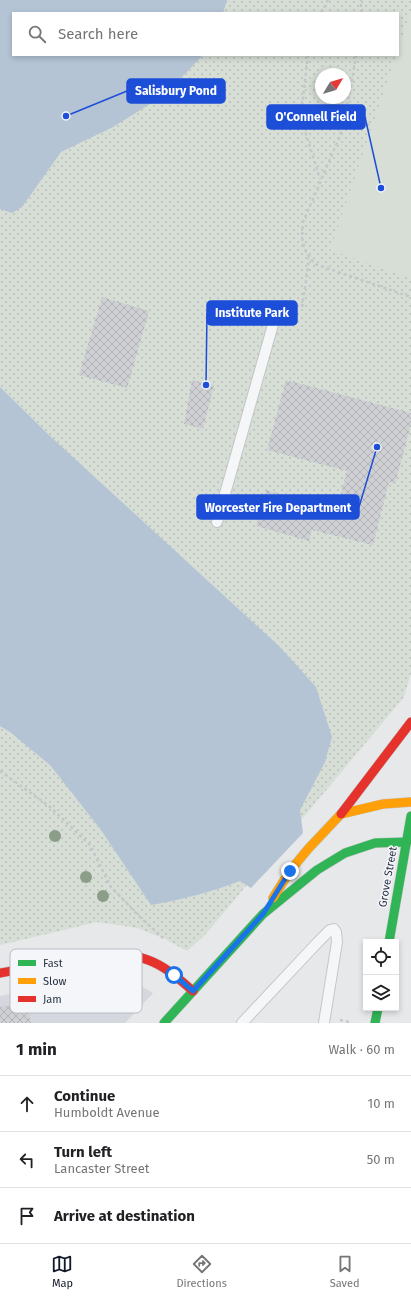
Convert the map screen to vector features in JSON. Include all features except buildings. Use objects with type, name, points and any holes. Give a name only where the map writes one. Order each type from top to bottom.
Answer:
[{"type":"main road","points":[[263,914],[290,871],[308,849],[341,814],[411,722]]},
{"type":"main road","points":[[341,814],[383,804],[411,802]]},
{"type":"main road","name":"Grove Street","points":[[390,939],[411,816]]},
{"type":"main road","points":[[164,1023],[263,914],[317,870],[344,853],[375,843],[406,842]]},
{"type":"main road","points":[[142,958],[157,964],[174,975],[193,991]]},
{"type":"main road","points":[[0,973],[10,971]]},
{"type":"main road","points":[[375,1023],[377,1011]]},
{"type":"lane","points":[[217,522],[274,321]]},
{"type":"lane","points":[[242,1023],[318,942],[330,930],[334,929],[336,932],[337,942],[324,1023]]},
{"type":"path","points":[[322,12],[328,0]]},
{"type":"path","points":[[361,0],[361,12]]},
{"type":"path","points":[[308,56],[302,107],[305,131],[320,179]]},
{"type":"path","points":[[356,56],[351,88],[340,136],[320,179],[303,222],[301,235],[303,248],[308,257],[315,264],[411,297]]},
{"type":"path","points":[[344,116],[372,126]]},
{"type":"path","points":[[302,307],[308,268],[308,257]]},
{"type":"path","points":[[0,771],[50,806],[90,845],[111,887],[163,938]]},
{"type":"shaded area","points":[[0,0],[411,0],[411,673],[404,697],[205,935],[187,951],[163,938],[137,928],[97,922],[0,945]]},
{"type":"shaded area","points":[[411,12],[411,278],[330,250],[396,56],[399,56],[399,47]]},
{"type":"shaded area","points":[[142,987],[153,993],[142,1005]]},
{"type":"shaded area","points":[[10,994],[10,1013],[134,1013],[125,1023],[0,1023],[0,996]]},
{"type":"water","points":[[0,0],[227,0],[223,12],[12,12],[12,56],[202,56],[184,75],[150,104],[113,127],[61,152],[22,207],[12,213],[0,209]]},
{"type":"water","points":[[0,387],[51,437],[280,647],[316,687],[332,737],[325,762],[300,810],[303,833],[251,888],[240,881],[196,895],[151,905],[101,830],[50,765],[10,732],[0,726]]},
{"type":"traffic: fast","points":[[390,939],[411,816]]},
{"type":"traffic: fast","points":[[164,1023],[263,914],[317,870],[345,853],[375,843],[407,842]]},
{"type":"traffic: fast","points":[[375,1023],[377,1011]]},
{"type":"traffic: slow","points":[[273,898],[290,871],[308,849],[341,814],[383,804],[411,802]]},
{"type":"traffic: jam","points":[[341,814],[411,722]]},
{"type":"traffic: jam","points":[[142,959],[148,960],[172,973],[193,991]]},
{"type":"traffic: jam","points":[[0,973],[10,971]]},
{"type":"place","name":"Salisbury Pond","points":[[66,116]]},
{"type":"place","name":"O'Connell Field","points":[[381,188]]},
{"type":"place","name":"Institute Park","points":[[206,385]]},
{"type":"place","name":"Worcester Fire Department","points":[[377,447]]},
{"type":"route","points":[[174,975],[193,991],[263,914],[290,871]]}]
